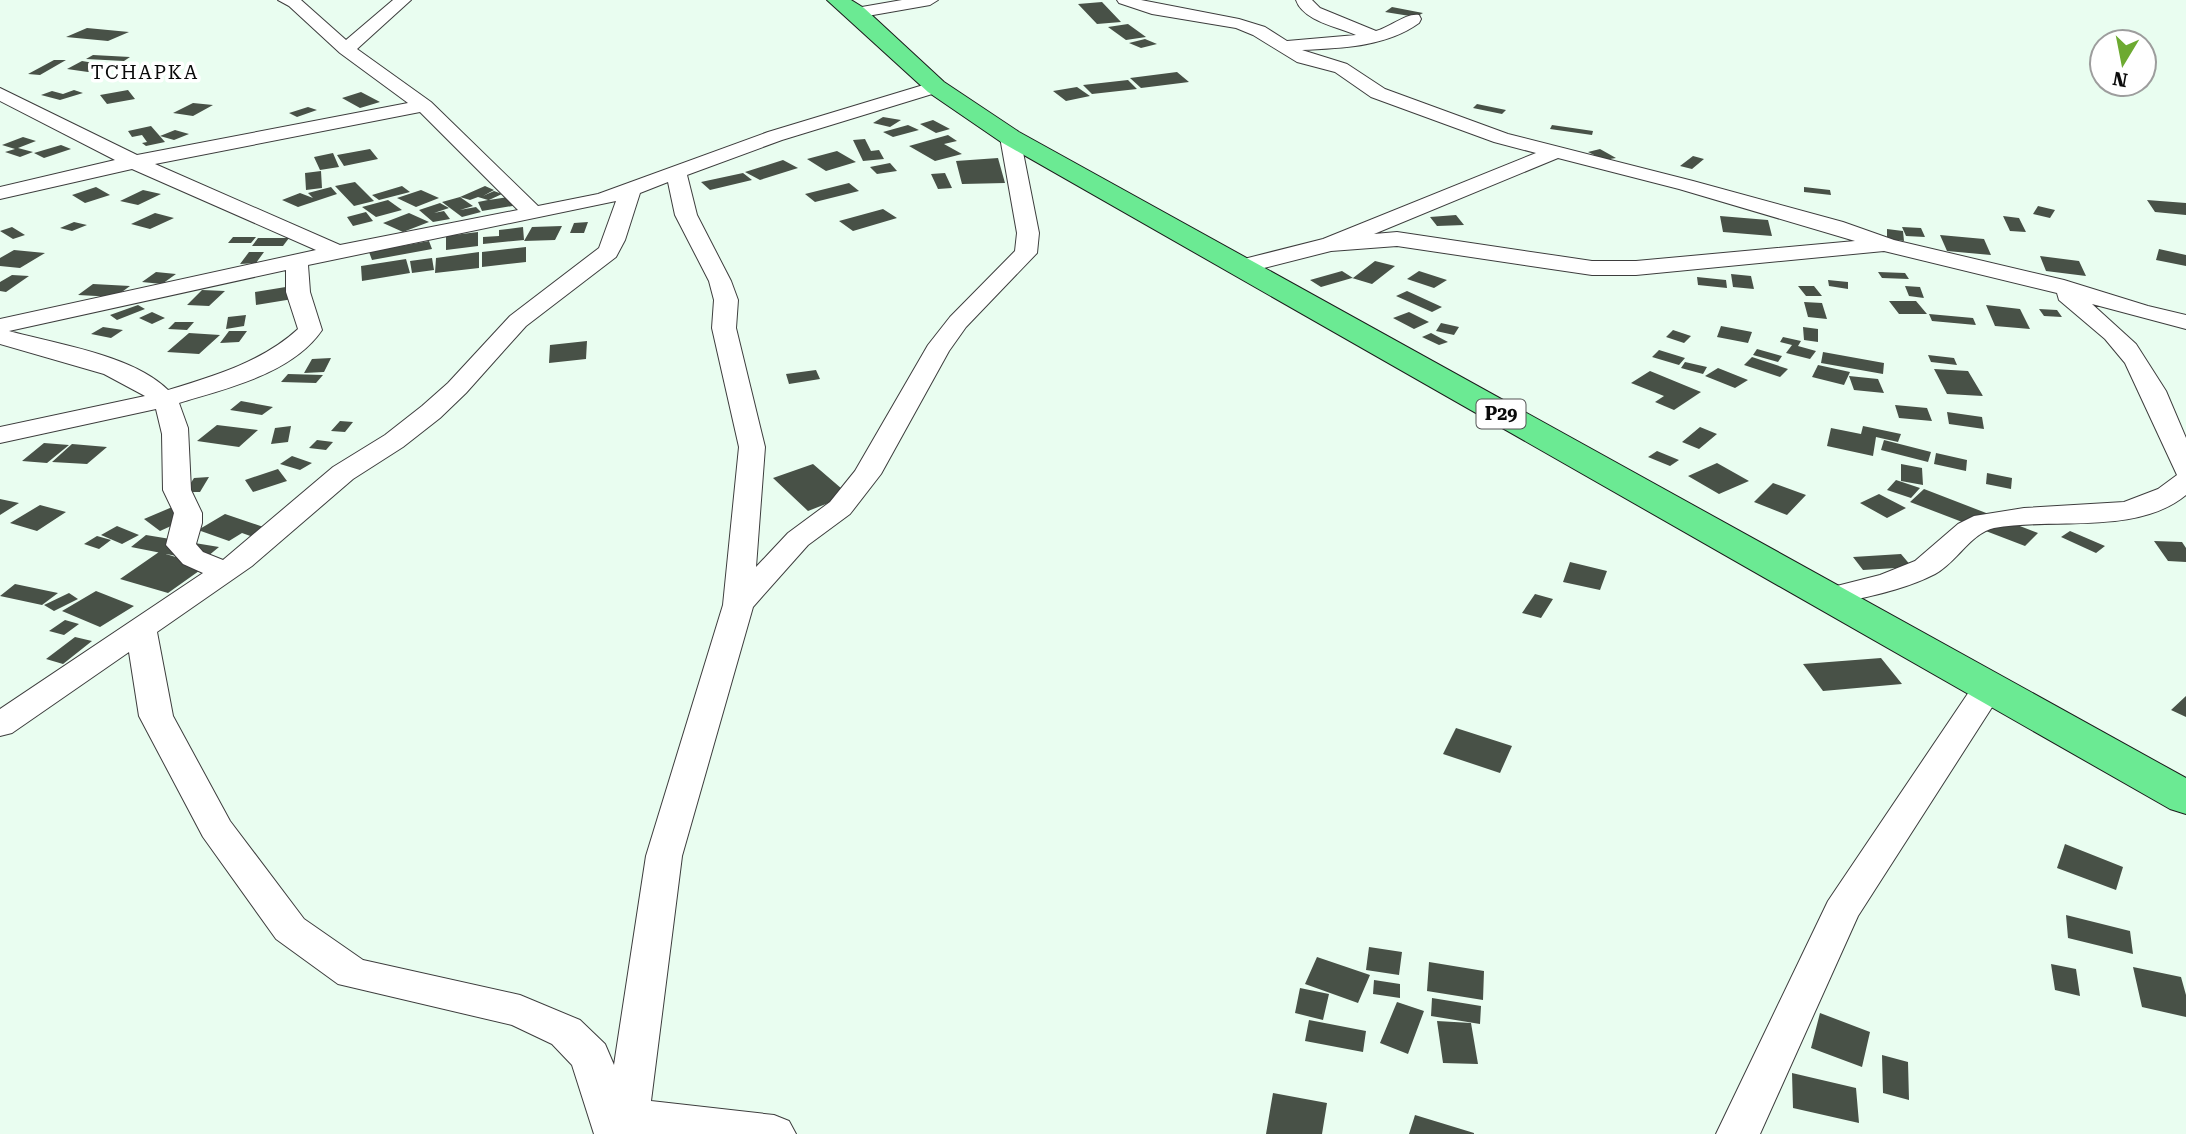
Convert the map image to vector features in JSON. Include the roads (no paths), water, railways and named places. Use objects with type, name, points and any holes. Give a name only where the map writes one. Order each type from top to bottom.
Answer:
[{"type":"main road","name":"P29","points":[[846,7],[936,87],[1010,137],[2186,798]]},
{"type":"street","points":[[286,0],[295,3],[346,49],[424,106],[534,214]]},
{"type":"street","points":[[346,49],[403,0]]},
{"type":"street","points":[[846,7],[930,0]]},
{"type":"street","points":[[1125,0],[1152,9],[1239,24],[1258,31],[1303,58],[1341,68],[1378,93],[1500,138],[1686,185],[1835,227],[1887,245],[2056,285],[2142,312],[2186,321]]},
{"type":"street","points":[[1152,9],[1185,0]]},
{"type":"street","points":[[1304,0],[1306,6],[1314,12],[1375,36]]},
{"type":"street","points":[[1283,46],[1375,36],[1393,31],[1413,19]]},
{"type":"street","points":[[0,326],[338,252],[534,214],[630,191],[775,135],[936,87]]},
{"type":"street","points":[[0,93],[134,162],[338,252]]},
{"type":"street","points":[[0,193],[134,162],[424,106]]},
{"type":"street","points":[[738,605],[798,539],[847,499],[867,474],[937,350],[958,322],[1026,253],[1028,233],[1010,137]]},
{"type":"street","points":[[1240,267],[1331,244],[1556,152]]},
{"type":"street","points":[[623,1128],[664,856],[738,605],[752,447],[724,328],[726,300],[720,281],[696,240],[686,215],[676,173]]},
{"type":"street","points":[[0,725],[225,571],[343,473],[431,412],[457,388],[518,321],[608,252],[630,191]]},
{"type":"street","points":[[1331,244],[1397,239],[1548,262],[1614,268],[1887,245]]},
{"type":"street","points":[[0,435],[75,421],[164,399],[218,382],[266,362],[305,337],[310,324],[298,292],[297,261]]},
{"type":"street","points":[[2056,285],[2118,339],[2129,352],[2144,375],[2186,469]]},
{"type":"street","points":[[0,336],[125,372],[147,383],[164,399],[174,421],[177,458],[175,484],[179,503],[188,513],[181,545],[194,558],[225,571]]},
{"type":"street","points":[[1828,597],[1904,577],[1927,567],[1976,524],[2002,519],[2118,511],[2152,505],[2175,493],[2186,481]]},
{"type":"street","points":[[141,627],[156,716],[216,828],[290,929],[352,973],[520,1011],[566,1032],[590,1056],[623,1128]]},
{"type":"street","points":[[1738,1134],[1841,911],[1989,687]]},
{"type":"street","points":[[623,1128],[774,1134]]},
{"type":"district","name":"TCHAPKA","points":[[145,72]]}]
